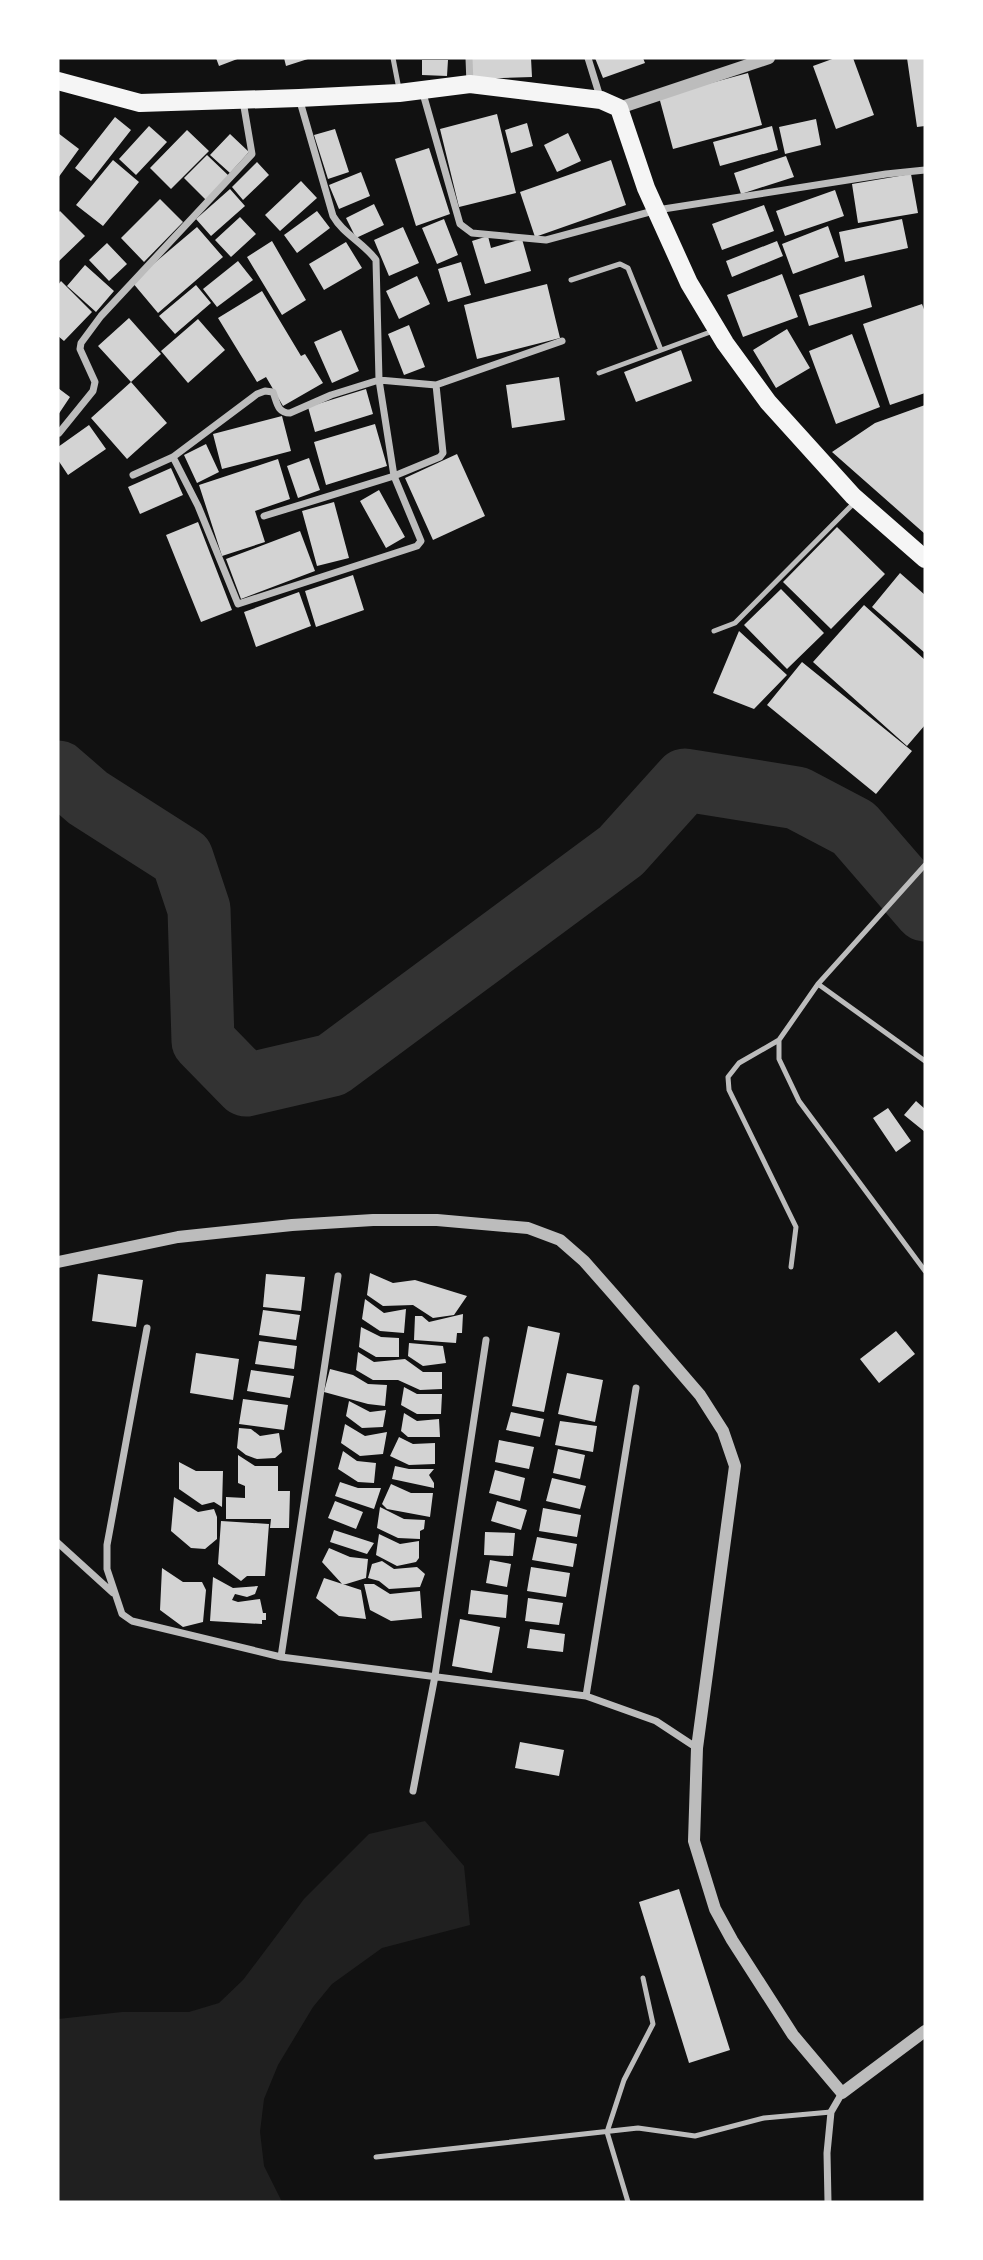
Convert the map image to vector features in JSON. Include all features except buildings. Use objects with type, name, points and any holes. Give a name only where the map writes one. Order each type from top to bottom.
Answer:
[{"type":"main road","points":[[58,80],[140,103],[399,93],[470,84],[601,100],[619,108],[646,188],[689,283],[716,329],[768,402],[857,499],[925,559]]},
{"type":"street","points":[[469,58],[470,84]]},
{"type":"street","points":[[587,58],[601,100]]},
{"type":"street","points":[[619,108],[769,58]]},
{"type":"street","points":[[421,89],[460,224],[472,233],[546,240],[657,210],[925,170]]},
{"type":"street","points":[[173,457],[198,506],[238,604],[420,544],[394,476],[379,380],[376,260],[364,246],[337,224],[332,216],[299,98]]},
{"type":"street","points":[[59,433],[93,391],[95,382],[80,349],[82,343],[110,306],[252,154],[243,101]]},
{"type":"street","points":[[134,475],[173,457],[257,394],[265,391],[273,392],[279,410],[290,413],[331,395],[379,380],[436,385],[562,341]]},
{"type":"street","points":[[264,516],[394,476],[443,453],[436,385]]},
{"type":"street","points":[[58,1262],[178,1237],[373,1220],[438,1220],[528,1228],[560,1240],[584,1261],[700,1395],[723,1431],[735,1466],[697,1748],[694,1841],[715,1909],[732,1940],[793,2035],[842,2093]]},
{"type":"street","points":[[281,1657],[338,1276]]},
{"type":"street","points":[[147,1328],[107,1545],[107,1569],[122,1614],[132,1621],[281,1657],[586,1696],[656,1721],[697,1748]]},
{"type":"street","points":[[413,1791],[435,1676],[486,1340]]},
{"type":"street","points":[[586,1696],[636,1388]]},
{"type":"street","points":[[58,1543],[114,1593]]},
{"type":"street","points":[[828,2202],[827,2153],[831,2112],[842,2093],[925,2031]]},
{"type":"lane","points":[[393,58],[399,93]]},
{"type":"lane","points":[[571,280],[620,264],[628,268],[662,350]]},
{"type":"lane","points":[[599,373],[716,329]]},
{"type":"lane","points":[[714,631],[735,623],[857,499]]},
{"type":"lane","points":[[791,1267],[796,1227],[729,1090],[728,1077],[739,1063],[779,1040],[818,984],[925,865]]},
{"type":"lane","points":[[818,984],[925,1061]]},
{"type":"lane","points":[[779,1040],[779,1059],[799,1101],[925,1271]]},
{"type":"lane","points":[[628,2202],[607,2132],[624,2080],[653,2024],[643,1978]]},
{"type":"lane","points":[[376,2157],[638,2128],[695,2136],[764,2118],[831,2112]]},
{"type":"shaded area","points":[[425,1821],[464,1866],[470,1925],[382,1948],[332,1984],[313,2007],[278,2065],[264,2099],[260,2132],[264,2166],[282,2202],[58,2202],[58,2019],[122,2012],[189,2012],[219,2003],[243,1980],[304,1899],[369,1834]]},
{"type":"waterway","points":[[58,772],[88,798],[182,858],[199,909],[203,1041],[246,1085],[332,1065],[621,851],[685,780],[797,798],[854,828],[925,910]]}]
